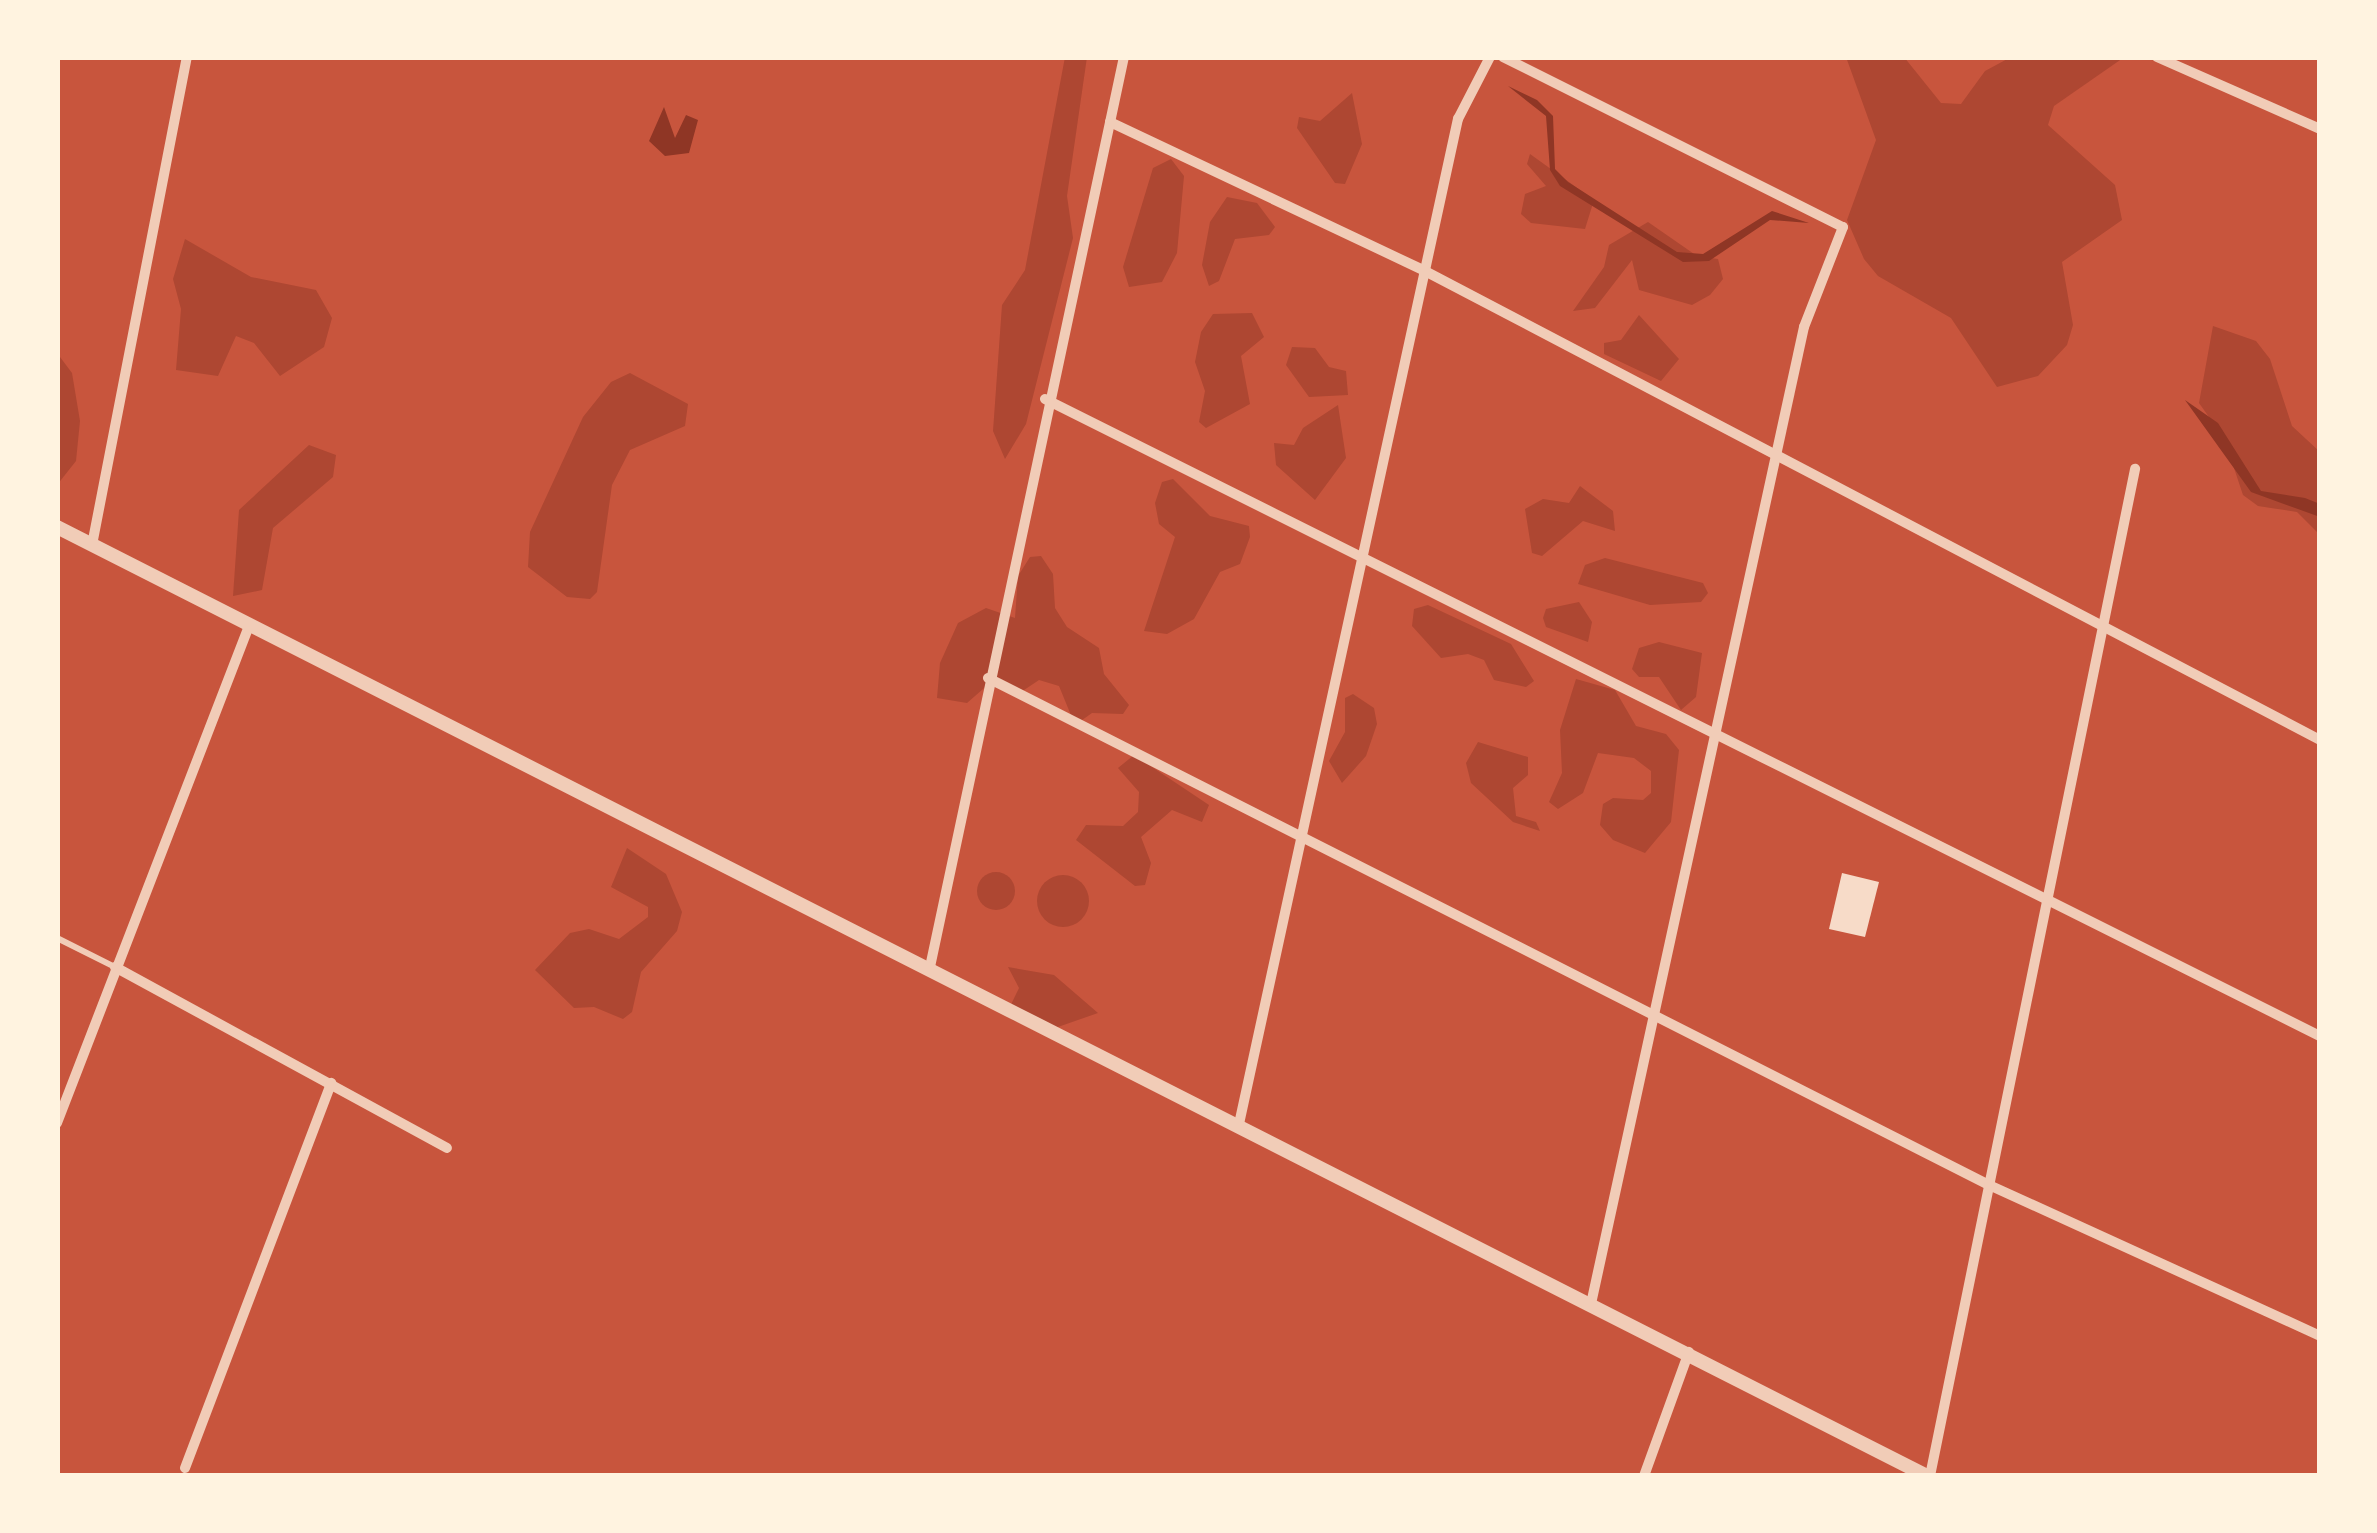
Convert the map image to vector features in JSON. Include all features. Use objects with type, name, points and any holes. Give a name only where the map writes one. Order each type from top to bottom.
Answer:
[{"type":"street","points":[[92,545],[188,57]]},
{"type":"street","points":[[930,967],[1046,399],[1124,57]]},
{"type":"street","points":[[1503,57],[1843,227],[1804,327],[1712,732],[1591,1304]]},
{"type":"street","points":[[2157,57],[2320,129]]},
{"type":"street","points":[[1239,1124],[1423,270],[1458,119],[1484,59]]},
{"type":"street","points":[[1109,122],[1423,270],[1775,460],[2320,740]]},
{"type":"street","points":[[1046,399],[2320,1036]]},
{"type":"street","points":[[57,527],[1929,1476],[2135,470]]},
{"type":"street","points":[[57,1123],[249,626]]},
{"type":"street","points":[[988,679],[1301,832],[1989,1185],[2320,1336]]},
{"type":"street","points":[[115,967],[447,1148]]},
{"type":"street","points":[[185,1468],[331,1083]]},
{"type":"street","points":[[1644,1476],[1689,1352]]},
{"type":"lane","points":[[57,938],[115,967]]},
{"type":"shaded area","points":[[1065,57],[1087,57],[1067,196],[1073,238],[1026,424],[1005,459],[993,431],[1002,305],[1025,270]]},
{"type":"shaded area","points":[[1846,57],[1904,57],[1941,103],[1961,104],[1985,71],[2011,57],[2123,58],[2054,106],[2048,125],[2115,185],[2122,220],[2062,262],[2073,325],[2067,345],[2038,376],[1997,387],[1951,318],[1878,276],[1864,259],[1847,220],[1876,140]]},
{"type":"shaded area","points":[[1508,86],[1537,100],[1553,116],[1555,169],[1568,182],[1677,252],[1703,254],[1772,211],[1809,223],[1770,220],[1709,261],[1683,262],[1560,186],[1550,170],[1546,116]]},
{"type":"shaded area","points":[[1352,93],[1362,144],[1345,184],[1335,183],[1297,128],[1299,117],[1320,121]]},
{"type":"shaded area","points":[[664,107],[675,138],[686,115],[698,120],[689,153],[665,156],[649,141]]},
{"type":"shaded area","points":[[1530,154],[1594,200],[1585,229],[1531,223],[1521,214],[1525,194],[1546,186],[1527,164]]},
{"type":"shaded area","points":[[1171,159],[1184,176],[1177,253],[1162,282],[1129,287],[1123,267],[1153,168]]},
{"type":"shaded area","points":[[1227,197],[1257,203],[1275,227],[1269,235],[1235,239],[1219,281],[1209,286],[1202,265],[1210,222]]},
{"type":"shaded area","points":[[1648,222],[1697,256],[1718,259],[1723,279],[1710,295],[1692,305],[1639,290],[1632,260],[1595,308],[1573,311],[1604,267],[1609,245]]},
{"type":"shaded area","points":[[185,239],[251,277],[316,290],[332,318],[324,347],[280,376],[254,343],[236,336],[218,376],[176,370],[181,309],[173,279]]},
{"type":"shaded area","points":[[1252,313],[1264,337],[1241,356],[1250,404],[1206,428],[1199,422],[1205,391],[1195,362],[1201,332],[1213,314]]},
{"type":"shaded area","points":[[1639,315],[1679,359],[1661,381],[1604,354],[1604,343],[1621,340]]},
{"type":"shaded area","points":[[2213,326],[2256,341],[2270,359],[2292,426],[2320,452],[2320,535],[2297,512],[2258,506],[2243,495],[2224,438],[2199,403]]},
{"type":"shaded area","points":[[1292,347],[1315,348],[1329,367],[1346,371],[1348,395],[1309,397],[1286,365]]},
{"type":"shaded area","points":[[57,353],[72,373],[80,421],[76,461],[57,485]]},
{"type":"shaded area","points":[[630,373],[688,404],[685,426],[630,450],[612,485],[597,592],[590,599],[567,597],[528,567],[530,532],[583,417],[611,382]]},
{"type":"shaded area","points":[[2185,400],[2218,423],[2261,491],[2320,504],[2320,517],[2251,492]]},
{"type":"shaded area","points":[[1338,405],[1346,458],[1315,500],[1276,465],[1274,443],[1294,445],[1303,428]]},
{"type":"shaded area","points":[[309,445],[336,455],[333,477],[273,528],[262,590],[233,596],[239,510]]},
{"type":"shaded area","points":[[1173,479],[1210,516],[1249,526],[1250,537],[1240,564],[1220,572],[1194,619],[1167,634],[1144,631],[1175,537],[1159,524],[1155,503],[1162,482]]},
{"type":"shaded area","points":[[1580,486],[1613,511],[1615,531],[1583,521],[1542,556],[1532,553],[1525,509],[1543,499],[1569,503]]},
{"type":"shaded area","points":[[1041,556],[1053,574],[1055,608],[1067,627],[1099,648],[1104,674],[1129,705],[1123,714],[1092,713],[1075,725],[1059,686],[1039,680],[1021,692],[991,682],[967,703],[937,698],[940,663],[958,623],[986,608],[1015,618],[1018,576],[1030,557]]},
{"type":"shaded area","points":[[1605,558],[1703,583],[1708,593],[1701,602],[1650,605],[1578,584],[1585,565]]},
{"type":"shaded area","points":[[1579,602],[1592,622],[1588,642],[1546,627],[1546,609]]},
{"type":"shaded area","points":[[1428,605],[1511,644],[1534,681],[1526,687],[1494,680],[1484,660],[1468,654],[1441,658],[1412,626],[1414,609]]},
{"type":"shaded area","points":[[1659,642],[1702,653],[1696,697],[1681,710],[1659,677],[1639,677],[1632,669],[1639,648]]},
{"type":"shaded area","points":[[1576,679],[1615,690],[1636,726],[1666,734],[1679,750],[1671,822],[1645,853],[1613,840],[1600,825],[1603,804],[1613,798],[1643,800],[1651,793],[1651,771],[1634,758],[1598,753],[1583,793],[1558,809],[1549,802],[1562,773],[1560,730]]},
{"type":"shaded area","points":[[1353,694],[1374,708],[1377,724],[1366,756],[1342,783],[1329,761],[1345,732],[1345,698]]},
{"type":"shaded area","points":[[1478,742],[1528,757],[1528,775],[1513,788],[1516,816],[1536,822],[1540,831],[1513,822],[1471,783],[1466,763]]},
{"type":"shaded area","points":[[1134,755],[1209,805],[1202,822],[1172,810],[1141,837],[1151,863],[1145,885],[1135,886],[1076,840],[1086,825],[1123,826],[1138,812],[1139,792],[1118,768]]},
{"type":"shaded area","points":[[627,848],[666,874],[682,912],[677,931],[641,972],[632,1012],[623,1019],[594,1007],[574,1008],[535,970],[570,933],[589,929],[619,939],[648,917],[648,907],[611,887]]},
{"type":"shaded area","points":[[996,872],[1009,878],[1015,891],[1009,904],[996,910],[983,904],[977,891],[983,878]]},
{"type":"shaded area","points":[[1063,875],[1082,882],[1089,901],[1082,920],[1063,927],[1044,920],[1037,901],[1044,882]]},
{"type":"shaded area","points":[[1008,967],[1054,975],[1098,1013],[1055,1028],[1014,1021],[1006,1015],[1019,988]]},
{"type":"building","points":[[1842,873],[1879,882],[1865,937],[1829,929]]}]
